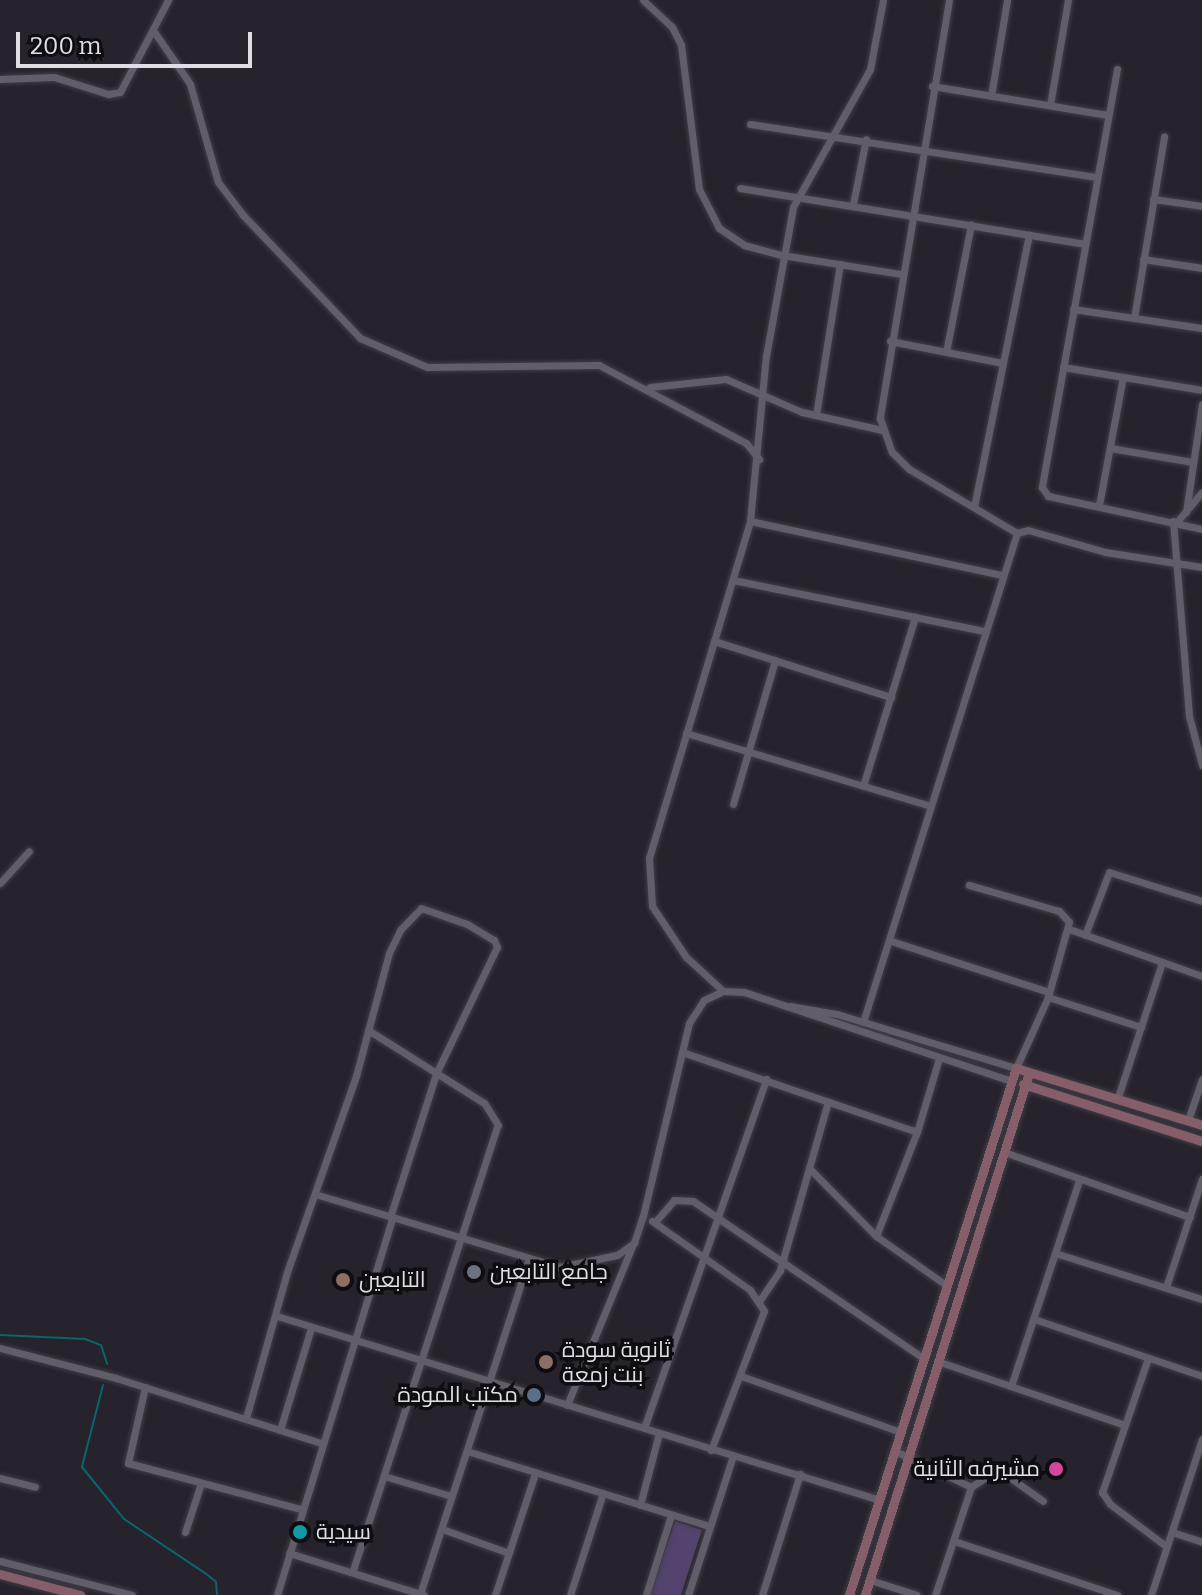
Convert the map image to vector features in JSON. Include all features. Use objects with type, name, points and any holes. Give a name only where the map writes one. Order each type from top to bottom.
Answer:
[{"type":"street","points":[[0,79],[62,77],[114,94],[129,84],[168,0]]},
{"type":"street","points":[[643,0],[672,27],[681,45],[703,203],[731,238],[782,255],[901,274]]},
{"type":"street","points":[[883,0],[873,60],[797,196],[782,255],[761,393],[759,459],[750,521],[650,849],[650,898],[686,957],[723,991],[863,1022],[1202,1125]]},
{"type":"street","points":[[949,0],[879,406],[882,430],[892,452],[909,469],[1017,533],[1028,530],[1095,550],[1202,567]]},
{"type":"street","points":[[991,96],[1007,0]]},
{"type":"street","points":[[1050,105],[1068,0]]},
{"type":"street","points":[[155,33],[190,84],[218,182],[243,215],[360,338],[427,367],[587,362],[649,387],[710,427],[746,443],[759,459]]},
{"type":"street","points":[[1117,69],[1042,487],[1048,496],[1202,529]]},
{"type":"street","points":[[932,86],[1108,115]]},
{"type":"street","points":[[750,124],[922,147],[1097,177]]},
{"type":"street","points":[[1134,318],[1164,136]]},
{"type":"street","points":[[853,204],[866,139]]},
{"type":"street","points":[[740,188],[911,212],[1085,244]]},
{"type":"street","points":[[1153,199],[1202,206]]},
{"type":"street","points":[[946,352],[971,224]]},
{"type":"street","points":[[974,507],[1029,234]]},
{"type":"street","points":[[1143,259],[1202,268]]},
{"type":"street","points":[[816,415],[840,264]]},
{"type":"street","points":[[1073,309],[1202,328]]},
{"type":"street","points":[[890,341],[1003,363]]},
{"type":"street","points":[[1063,367],[1202,390]]},
{"type":"street","points":[[1099,505],[1123,377]]},
{"type":"street","points":[[649,387],[712,378],[816,415],[882,430]]},
{"type":"street","points":[[1186,512],[1202,404]]},
{"type":"street","points":[[1110,448],[1193,462]]},
{"type":"street","points":[[1174,522],[1202,492]]},
{"type":"street","points":[[750,521],[1002,575]]},
{"type":"street","points":[[1174,522],[1189,716],[1202,765]]},
{"type":"street","points":[[863,1022],[891,941],[928,805],[1017,533]]},
{"type":"street","points":[[733,580],[984,631]]},
{"type":"street","points":[[863,786],[915,617]]},
{"type":"street","points":[[714,641],[891,697]]},
{"type":"street","points":[[733,804],[775,660]]},
{"type":"street","points":[[686,733],[928,805]]},
{"type":"street","points":[[0,883],[29,851]]},
{"type":"street","points":[[1085,935],[1109,872],[1202,901]]},
{"type":"street","points":[[969,885],[1059,911],[1069,929],[1202,976]]},
{"type":"street","points":[[246,1418],[392,945],[421,908],[461,921],[494,940],[497,947],[436,1074],[277,1595]]},
{"type":"street","points":[[849,1595],[1016,1068],[1048,994],[1069,929]]},
{"type":"street","points":[[891,941],[1141,1027]]},
{"type":"street","points":[[1118,1097],[1162,962]]},
{"type":"street","points":[[567,1405],[643,1216],[682,1052],[695,1011],[723,991]]},
{"type":"street","points":[[784,1005],[939,1058],[1202,1141]]},
{"type":"street","points":[[353,1570],[498,1125],[491,1108],[368,1030]]},
{"type":"street","points":[[682,1052],[917,1132]]},
{"type":"street","points":[[876,1236],[917,1132],[939,1058]]},
{"type":"street","points":[[865,1595],[1029,1073]]},
{"type":"street","points":[[644,1428],[707,1258],[716,1217],[766,1079]]},
{"type":"street","points":[[1188,1120],[1202,1079]]},
{"type":"street","points":[[760,1300],[779,1264],[828,1102]]},
{"type":"street","points":[[1004,1152],[1190,1217]]},
{"type":"street","points":[[809,1168],[876,1236],[946,1285]]},
{"type":"street","points":[[1166,1287],[1202,1179]]},
{"type":"street","points":[[1011,1386],[1079,1180]]},
{"type":"street","points":[[315,1194],[529,1259],[582,1266],[603,1262],[634,1243]]},
{"type":"street","points":[[655,1222],[682,1198],[716,1217],[779,1264],[923,1358]]},
{"type":"street","points":[[643,1216],[707,1258],[760,1300],[764,1311],[711,1450]]},
{"type":"street","points":[[1055,1253],[1202,1299]]},
{"type":"street","points":[[289,1553],[353,1570],[422,1594],[529,1259]]},
{"type":"street","points":[[277,1316],[880,1500]]},
{"type":"street","points":[[1034,1319],[1202,1376]]},
{"type":"street","points":[[280,1430],[311,1328]]},
{"type":"street","points":[[0,1348],[145,1387],[321,1443]]},
{"type":"street","points":[[1148,1358],[1102,1485],[1104,1498],[1167,1547]]},
{"type":"street","points":[[937,1361],[1122,1424]]},
{"type":"street","points":[[741,1376],[901,1432]]},
{"type":"street","points":[[145,1387],[128,1463],[301,1509]]},
{"type":"street","points":[[640,1505],[659,1433]]},
{"type":"street","points":[[1151,1595],[1202,1439]]},
{"type":"street","points":[[467,1451],[709,1526]]},
{"type":"street","points":[[895,1451],[971,1487]]},
{"type":"street","points":[[688,1595],[733,1456]]},
{"type":"street","points":[[935,1595],[971,1487],[998,1469],[1043,1501]]},
{"type":"street","points":[[495,1595],[535,1473]]},
{"type":"street","points":[[762,1595],[800,1474]]},
{"type":"street","points":[[384,1476],[451,1496]]},
{"type":"street","points":[[0,1478],[35,1487]]},
{"type":"street","points":[[185,1532],[201,1483]]},
{"type":"street","points":[[570,1595],[603,1493]]},
{"type":"street","points":[[646,1595],[671,1515]]},
{"type":"street","points":[[442,1529],[509,1553]]},
{"type":"street","points":[[1172,1532],[1202,1542]]},
{"type":"street","points":[[954,1541],[1117,1595]]},
{"type":"street","points":[[0,1561],[132,1595]]},
{"type":"street","points":[[0,1574],[80,1595]]},
{"type":"street","points":[[870,1580],[917,1595]]},
{"type":"shaded area","points":[[675,1521],[702,1530],[681,1595],[650,1595]]},
{"type":"waterway","points":[[0,1335],[85,1339],[101,1345],[107,1364]]},
{"type":"waterway","points":[[103,1385],[82,1467],[124,1519],[205,1573],[216,1582],[217,1595]]},
{"type":"place","name":"جامع التابعين","points":[[474,1272]]},
{"type":"place","name":"التابعين","points":[[343,1280]]},
{"type":"place","name":"ثانوية سودة بنت زمعة","points":[[546,1362]]},
{"type":"place","name":"مكتب المودة","points":[[534,1395]]},
{"type":"place","name":"مشيرفه الثانية","points":[[1056,1469]]},
{"type":"place","name":"سيدية","points":[[300,1532]]}]
